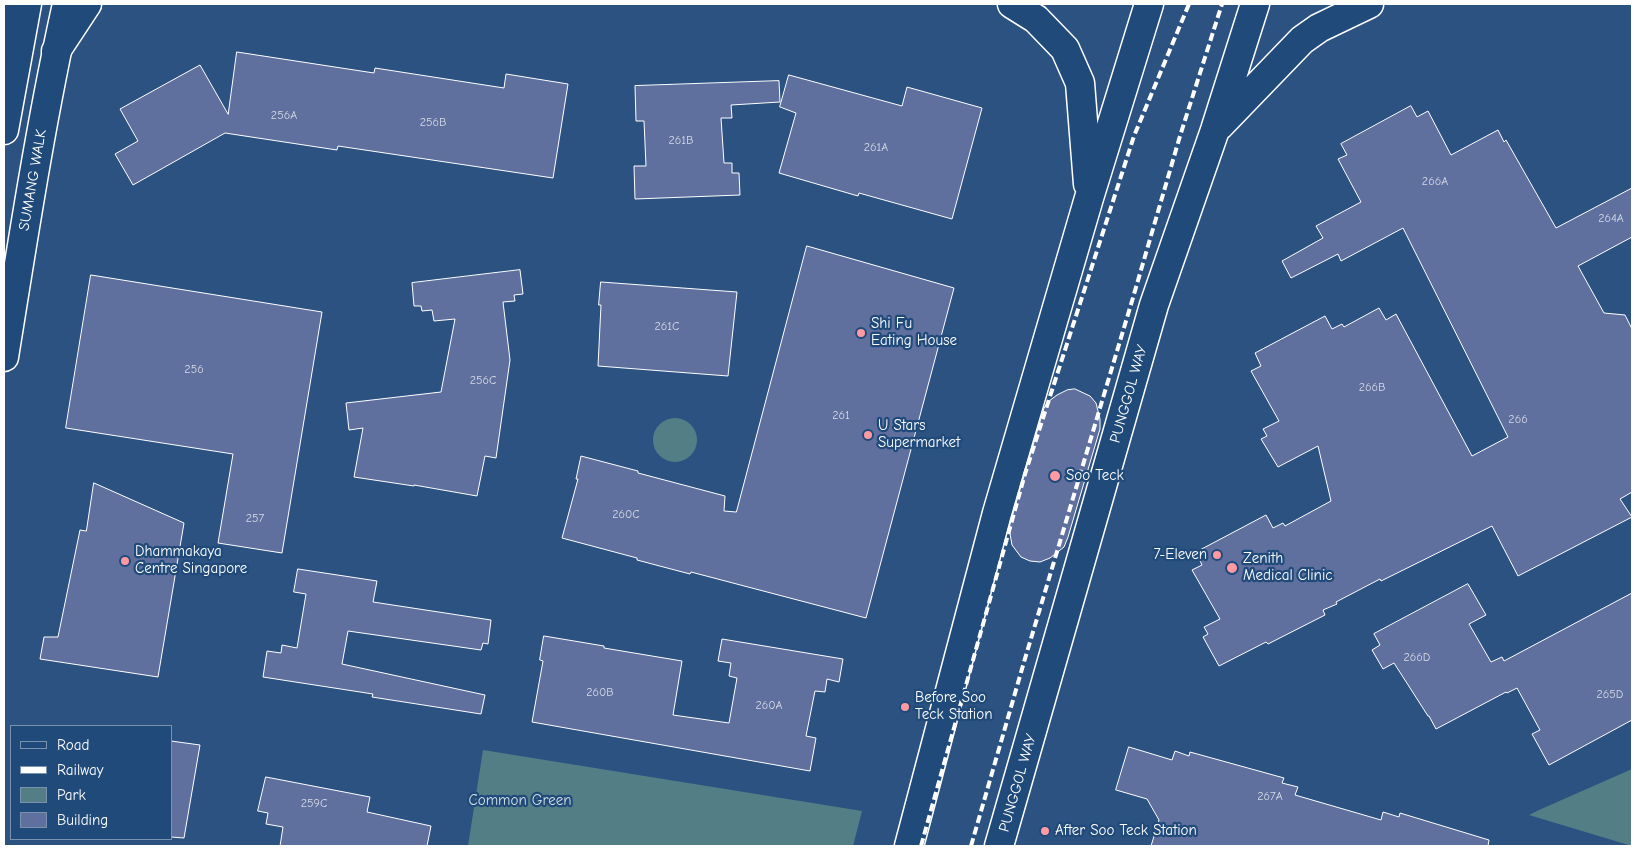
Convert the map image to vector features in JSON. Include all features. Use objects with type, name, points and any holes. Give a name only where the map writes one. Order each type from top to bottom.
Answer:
[{"type":"main road","points":[[4,130],[27,4]]},
{"type":"main road","name":"SUMANG WALK","points":[[4,357],[56,51],[67,4]]},
{"type":"main road","points":[[56,51],[88,4]]},
{"type":"main road","points":[[1012,4],[1036,19],[1064,49],[1080,83],[1089,198]]},
{"type":"main road","points":[[909,846],[997,513],[1089,198],[1149,4]]},
{"type":"main road","name":"PUNGGOL WAY","points":[[999,846],[1154,305],[1215,130],[1255,4]]},
{"type":"main road","points":[[1215,130],[1302,40],[1319,28],[1369,4]]},
{"type":"main road","points":[[4,10],[17,53]]},
{"type":"green space","points":[[675,418],[687,422],[693,428],[697,440],[693,452],[687,458],[675,462],[663,458],[657,452],[653,440],[657,428],[663,422]]},
{"type":"green space","name":"Common Green","points":[[483,750],[862,811],[853,846],[468,846]]},
{"type":"green space","points":[[1632,769],[1632,846],[1529,815],[1539,810]]},
{"type":"building","points":[[237,52],[374,73],[375,68],[504,88],[506,74],[568,84],[553,178],[338,146],[337,150],[225,133],[133,185],[115,154],[138,141],[120,109],[200,65],[228,114]]},
{"type":"building","points":[[789,75],[902,106],[907,87],[982,108],[952,219],[859,193],[858,196],[779,173],[796,113],[780,107]]},
{"type":"building","points":[[779,81],[780,102],[731,105],[732,118],[721,118],[724,163],[732,163],[732,173],[739,173],[740,195],[635,199],[634,166],[646,166],[644,121],[636,121],[635,86]]},
{"type":"building","points":[[1411,106],[1417,117],[1428,111],[1451,155],[1498,130],[1504,142],[1506,140],[1556,228],[1632,188],[1632,237],[1578,266],[1604,313],[1625,315],[1632,329],[1632,492],[1620,499],[1632,517],[1518,576],[1492,526],[1381,581],[1380,579],[1323,610],[1325,615],[1219,666],[1203,637],[1208,634],[1204,627],[1220,619],[1192,570],[1202,565],[1196,552],[1266,515],[1273,528],[1283,523],[1285,526],[1331,501],[1318,446],[1278,467],[1261,439],[1267,436],[1263,429],[1279,421],[1251,371],[1261,366],[1255,353],[1325,316],[1332,329],[1342,324],[1344,327],[1379,308],[1386,320],[1396,314],[1472,456],[1508,437],[1403,228],[1341,261],[1338,254],[1291,278],[1282,261],[1323,238],[1316,226],[1361,202],[1338,159],[1347,155],[1341,144]]},
{"type":"building","points":[[807,246],[954,288],[866,618],[691,572],[690,574],[562,538],[578,479],[576,479],[581,456],[725,496],[724,511],[736,512]]},
{"type":"building","points":[[520,270],[523,294],[514,295],[515,301],[503,302],[510,360],[496,458],[485,456],[477,496],[354,477],[363,428],[349,430],[346,403],[441,392],[455,319],[434,321],[432,310],[422,311],[421,306],[414,306],[412,283]]},
{"type":"building","points":[[91,275],[322,312],[282,553],[218,543],[233,454],[66,428]]},
{"type":"building","points":[[601,282],[737,292],[728,376],[598,366]]},
{"type":"building","name":"Soo Teck","points":[[1075,389],[1090,396],[1096,403],[1100,419],[1100,429],[1064,547],[1050,558],[1040,562],[1030,561],[1021,557],[1012,545],[1009,528],[1044,408],[1057,395],[1067,390]]},
{"type":"building","name":"Dhammakaya Centre Singapore","points":[[94,483],[184,523],[158,677],[40,659],[44,637],[58,637],[80,530],[86,531]]},
{"type":"building","points":[[298,569],[377,581],[373,602],[491,620],[488,644],[483,643],[481,650],[348,631],[342,664],[485,695],[481,714],[372,697],[373,694],[263,677],[267,651],[281,653],[282,645],[297,648],[306,594],[294,592]]},
{"type":"building","points":[[1468,584],[1486,615],[1469,624],[1491,662],[1502,657],[1504,661],[1632,593],[1632,720],[1549,765],[1532,734],[1540,730],[1517,688],[1436,729],[1394,663],[1383,669],[1372,650],[1380,645],[1374,634]]},
{"type":"building","points":[[544,636],[682,661],[673,715],[729,723],[737,678],[729,676],[731,663],[718,661],[722,639],[843,659],[839,682],[827,679],[825,692],[815,691],[806,736],[816,738],[810,771],[532,722],[543,661],[540,660]]},
{"type":"building","points":[[172,741],[200,745],[184,838],[172,837]]},
{"type":"building","points":[[1129,747],[1172,760],[1175,751],[1189,756],[1190,752],[1284,778],[1282,783],[1298,787],[1295,795],[1381,820],[1383,812],[1399,817],[1400,813],[1489,840],[1488,846],[1151,846],[1159,820],[1147,799],[1116,790]]},
{"type":"building","points":[[266,777],[370,797],[367,812],[431,826],[427,846],[280,846],[283,827],[266,824],[268,813],[258,811]]},
{"type":"railway","points":[[921,846],[1025,474],[1134,136],[1189,4]]},
{"type":"railway","points":[[971,846],[1180,136],[1222,4]]},
{"type":"place","name":"Shi Fu Eating House","points":[[861,333]]},
{"type":"place","name":"U Stars Supermarket","points":[[868,435]]},
{"type":"place","name":"Soo Teck","points":[[1055,476]]},
{"type":"place","name":"7-Eleven","points":[[1217,555]]},
{"type":"place","name":"Dhammakaya Centre Singapore","points":[[125,561]]},
{"type":"place","name":"Zenith Medical Clinic","points":[[1232,568]]},
{"type":"place","name":"Before Soo Teck Station","points":[[905,707]]},
{"type":"place","name":"After Soo Teck Station","points":[[1045,831]]}]
